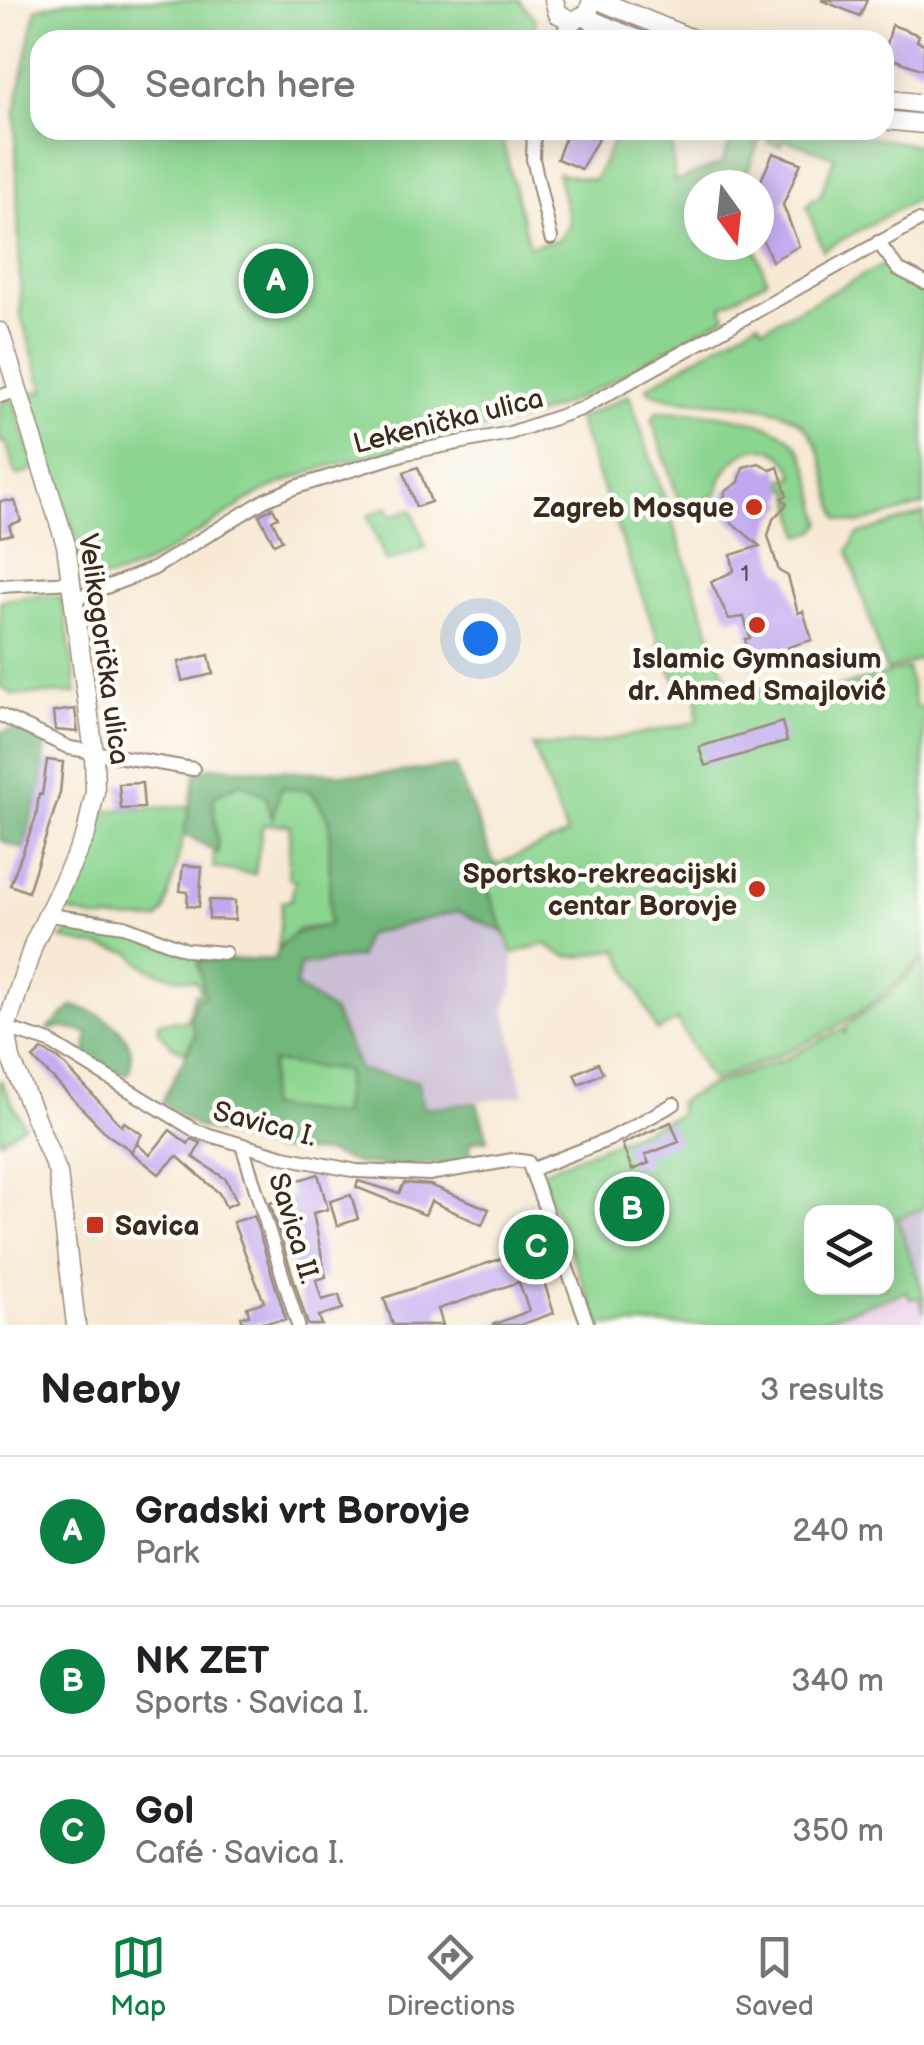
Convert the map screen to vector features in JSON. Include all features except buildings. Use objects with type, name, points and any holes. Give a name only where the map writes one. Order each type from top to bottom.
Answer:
[{"type":"street","points":[[554,0],[558,14],[585,9],[660,30]]},
{"type":"street","points":[[569,30],[585,9]]},
{"type":"street","points":[[585,9],[622,30]]},
{"type":"street","points":[[894,101],[924,104]]},
{"type":"street","points":[[894,121],[924,124]]},
{"type":"street","points":[[534,140],[533,159],[551,238]]},
{"type":"street","name":"Lekenička ulica","points":[[0,586],[74,590],[153,569],[266,500],[296,487],[406,454],[510,434],[581,409],[918,221]]},
{"type":"street","points":[[878,242],[898,269],[924,282]]},
{"type":"street","name":"Velikogorička ulica","points":[[0,332],[9,394],[60,522],[74,590],[94,753],[95,792],[86,834],[4,1006],[4,1035],[58,1173],[76,1325]]},
{"type":"street","points":[[0,715],[70,748],[193,769]]},
{"type":"street","points":[[50,914],[124,926],[187,950],[225,953]]},
{"type":"street","name":"Savica I.","points":[[4,1035],[50,1042],[175,1121],[242,1145],[357,1170],[450,1172],[513,1160],[528,1162],[532,1169],[610,1140],[674,1104]]},
{"type":"street","name":"Savica II.","points":[[242,1145],[298,1325]]},
{"type":"street","points":[[532,1169],[588,1325]]},
{"type":"shaded area","points":[[458,911],[505,933],[513,953],[514,986],[505,1007],[524,1095],[424,1108],[417,1081],[360,1071],[333,1012],[296,986],[300,965],[359,957],[364,935]]},
{"type":"shaded area","points":[[924,1208],[924,1296],[897,1217]]},
{"type":"shaded area","points":[[916,1288],[924,1306],[924,1325],[807,1325]]},
{"type":"green space","points":[[72,0],[519,0],[535,19],[535,30],[32,30],[36,9]]},
{"type":"green space","points":[[30,39],[30,140],[502,140],[529,246],[558,240],[570,224],[557,173],[594,180],[614,140],[671,140],[675,182],[684,179],[684,260],[760,260],[767,280],[722,306],[726,316],[576,399],[522,420],[360,458],[296,478],[265,491],[152,561],[107,578],[89,577],[27,392],[44,392],[21,316],[15,113]]},
{"type":"green space","points":[[731,140],[759,140],[748,170],[706,170],[722,164]]},
{"type":"green space","points":[[787,140],[886,140],[924,146],[924,195],[823,250],[807,207],[812,199],[819,198],[835,157]]},
{"type":"green space","points":[[883,265],[901,281],[924,289],[924,505],[858,524],[839,519],[817,445],[799,421],[759,407],[667,397],[649,391],[647,387],[758,321],[763,328]]},
{"type":"green space","name":"Sportsko-rekreacijski centar Borovje","points":[[629,395],[723,670],[733,688],[769,690],[776,705],[907,668],[916,708],[924,706],[924,954],[902,978],[853,1016],[771,1059],[711,1081],[677,1020],[657,1031],[618,949],[572,957],[546,944],[513,953],[488,889],[495,865],[567,835],[533,746],[594,743],[697,722],[698,691],[685,695],[668,666],[577,419]]},
{"type":"green space","points":[[12,399],[36,470],[16,476],[6,442],[0,443],[0,403]]},
{"type":"green space","points":[[656,412],[733,417],[772,428],[787,437],[798,447],[810,473],[822,522],[816,531],[801,536],[790,488],[785,489],[782,480],[795,476],[787,461],[764,448],[740,456],[729,466],[717,495],[681,507],[652,420]]},
{"type":"green space","points":[[388,507],[392,516],[412,509],[426,547],[386,562],[368,516]]},
{"type":"green space","points":[[924,513],[924,658],[886,671],[848,551],[857,535]]},
{"type":"green space","points":[[57,596],[63,601],[77,693],[13,695],[0,686],[0,601]]},
{"type":"green space","points":[[16,728],[46,744],[41,788],[23,849],[0,840],[0,733]]},
{"type":"green space","points":[[455,766],[495,865],[488,890],[505,933],[458,911],[365,935],[359,957],[300,965],[296,986],[333,1012],[360,1071],[417,1081],[424,1108],[477,1103],[488,1139],[470,1142],[471,1162],[387,1166],[359,1164],[327,1153],[272,1150],[195,1126],[162,1102],[195,1036],[190,1017],[197,998],[205,996],[198,961],[275,959],[289,938],[329,925],[330,821],[311,791],[281,788],[272,818],[266,796],[241,783],[213,796],[218,853],[184,833],[196,773],[212,767],[373,775]],"holes":[[[272,1062],[347,1071],[342,1115],[267,1107]]]},
{"type":"green space","points":[[241,783],[266,796],[271,815],[281,788],[311,790],[330,821],[329,926],[299,929],[278,948],[282,902],[291,900],[295,881],[288,878],[290,825],[263,824],[255,874],[213,868],[214,850],[218,851],[213,796]]},
{"type":"green space","points":[[191,806],[165,911],[158,920],[96,919],[65,910],[78,881],[96,811]]},
{"type":"green space","points":[[79,925],[208,959],[198,961],[205,996],[190,1017],[195,1035],[185,1052],[172,1046],[159,1031],[159,1022],[187,1020],[194,995],[201,991],[196,981],[152,970],[132,953],[61,939]]},
{"type":"green space","points":[[924,959],[924,1208],[897,1218],[924,1296],[924,1313],[919,1297],[910,1299],[907,1291],[807,1325],[600,1325],[539,1173],[676,1116],[680,1111],[677,1103],[706,1087],[785,1059],[842,1029],[845,1033],[846,1026],[891,992]]},
{"type":"green space","points":[[73,1006],[109,1021],[118,1029],[130,1048],[128,1074],[109,1072],[86,1057],[88,1033],[61,1027],[47,1030]]},
{"type":"green space","points":[[272,1061],[347,1071],[341,1116],[266,1107]]},
{"type":"green space","points":[[0,1079],[24,1125],[0,1141]]},
{"type":"place","name":"Gradski vrt Borovje","points":[[276,281]]},
{"type":"place","name":"Zagreb Mosque","points":[[754,507]]},
{"type":"place","name":"Islamic Gymnasium dr. Ahmed Smajlović","points":[[757,625]]},
{"type":"place","name":"Sportsko-rekreacijski centar Borovje","points":[[757,889]]},
{"type":"place","name":"NK ZET","points":[[632,1209]]},
{"type":"place","name":"Savica","points":[[95,1225]]},
{"type":"place","name":"Gol","points":[[536,1247]]}]
